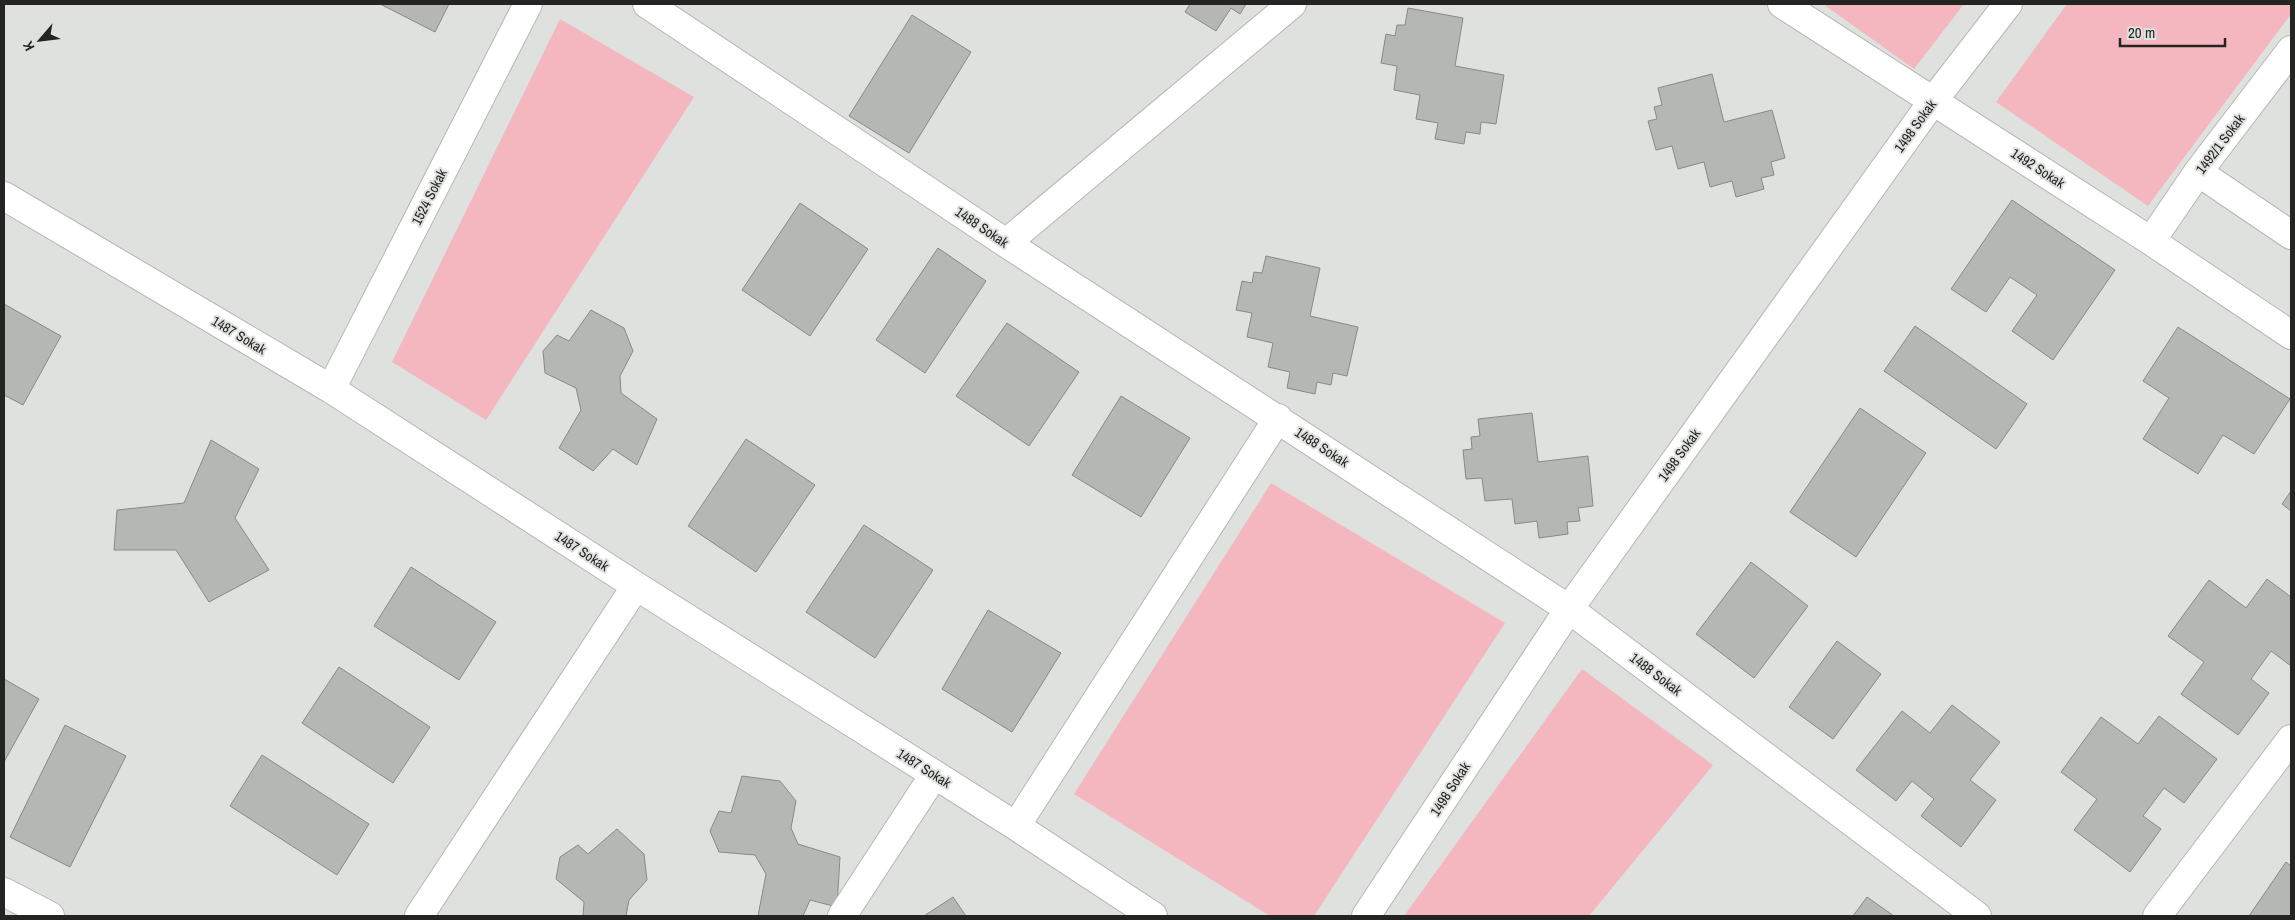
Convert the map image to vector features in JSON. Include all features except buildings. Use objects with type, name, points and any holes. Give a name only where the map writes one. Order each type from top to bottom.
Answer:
[{"type":"street","name":"1524 Sokak","points":[[331,390],[528,4]]},
{"type":"street","name":"1488 Sokak","points":[[647,4],[1006,244],[1278,418],[1569,609],[1977,916]]},
{"type":"street","points":[[1006,244],[1292,4]]},
{"type":"street","name":"1492 Sokak","points":[[1782,4],[2151,241],[2291,335]]},
{"type":"street","name":"1498 Sokak","points":[[1366,916],[1569,609],[1933,101],[2008,4]]},
{"type":"street","name":"1492/1 Sokak","points":[[2151,241],[2198,172],[2291,50]]},
{"type":"street","points":[[2198,172],[2291,235]]},
{"type":"street","name":"1487 Sokak","points":[[4,196],[331,390],[636,586],[1016,826],[1153,916]]},
{"type":"street","points":[[1016,826],[1278,418]]},
{"type":"street","points":[[419,916],[636,586]]},
{"type":"street","points":[[2157,916],[2291,739]]},
{"type":"street","points":[[842,916],[934,775]]},
{"type":"street","points":[[4,892],[50,916]]},
{"type":"shaded area","points":[[1823,4],[1964,4],[1914,69]]},
{"type":"shaded area","points":[[2067,4],[2291,4],[2291,14],[2148,206],[1996,102]]},
{"type":"shaded area","points":[[560,19],[694,97],[486,420],[392,362]]},
{"type":"shaded area","points":[[1271,483],[1505,623],[1314,916],[1270,916],[1074,794]]},
{"type":"shaded area","points":[[1582,669],[1713,765],[1589,916],[1404,916]]}]
